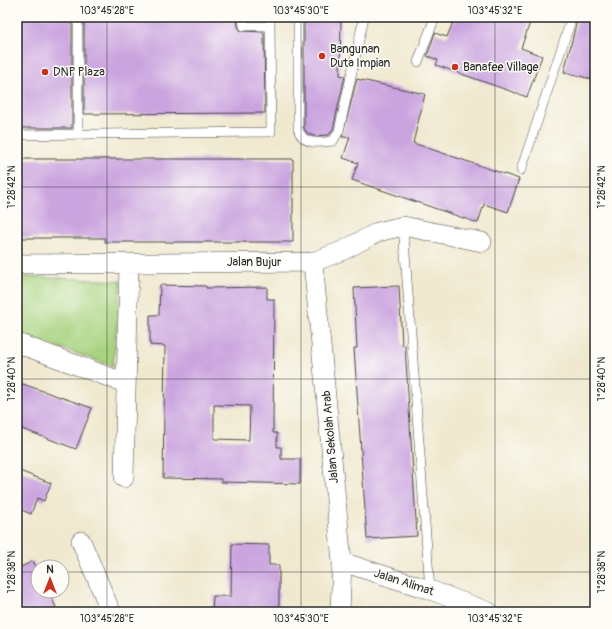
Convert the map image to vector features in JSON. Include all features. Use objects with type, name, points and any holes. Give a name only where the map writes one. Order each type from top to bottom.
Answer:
[{"type":"street","name":"Jalan Bujur","points":[[17,264],[313,262],[342,251],[378,232],[403,226],[482,242]]},
{"type":"street","name":"Jalan Sekolah Arab","points":[[313,262],[342,562],[340,612]]},
{"type":"street","points":[[124,478],[125,383],[129,263]]},
{"type":"street","points":[[17,343],[125,383]]},
{"type":"street","points":[[81,541],[111,612]]},
{"type":"street","name":"Jalan Alimat","points":[[342,562],[430,590],[489,612]]},
{"type":"lane","points":[[78,17],[78,134]]},
{"type":"lane","points":[[17,135],[271,132],[270,21],[244,26],[243,17]]},
{"type":"lane","points":[[298,17],[298,129],[300,136],[307,141],[321,143],[332,141],[339,131],[364,17]]},
{"type":"lane","points":[[418,62],[435,17]]},
{"type":"lane","points":[[521,170],[572,17]]},
{"type":"lane","points":[[403,226],[430,590]]},
{"type":"green space","points":[[17,276],[121,281],[113,366],[17,333]]},
{"type":"building","name":"DNP Plaza","points":[[17,17],[72,17],[72,128],[17,128]]},
{"type":"building","points":[[84,17],[237,17],[238,27],[241,31],[264,32],[265,113],[84,114]]},
{"type":"building","name":"Bangunan Duta Impian","points":[[304,17],[341,17],[340,75],[345,76],[333,129],[329,135],[313,136],[307,133],[304,128]]},
{"type":"building","points":[[455,17],[532,17],[521,48],[542,56],[527,97],[436,65],[438,60],[427,56],[435,33],[447,37]]},
{"type":"building","points":[[578,17],[595,17],[595,80],[564,72]]},
{"type":"building","points":[[357,79],[425,94],[413,143],[519,179],[508,212],[484,204],[478,223],[352,180],[358,163],[343,158],[350,137],[342,137]]},
{"type":"building","points":[[17,159],[293,159],[293,242],[105,242],[105,238],[17,238]]},
{"type":"building","points":[[160,285],[206,286],[206,288],[267,287],[267,299],[274,299],[273,433],[277,433],[277,447],[281,447],[281,459],[300,459],[300,484],[221,482],[221,479],[163,478],[165,346],[150,345],[150,315],[159,315]],"holes":[[[214,405],[250,406],[249,440],[214,439]]]},
{"type":"building","points":[[399,286],[402,345],[405,345],[417,536],[367,539],[354,348],[357,348],[354,288]]},
{"type":"building","points":[[17,382],[92,408],[76,449],[17,427]]},
{"type":"building","points":[[17,470],[51,483],[44,501],[37,498],[31,514],[17,508]]},
{"type":"building","points":[[232,544],[269,545],[269,565],[279,565],[279,612],[212,612],[213,596],[231,596]]},
{"type":"building","points":[[30,562],[30,599],[52,599],[56,607],[47,612],[17,612],[17,569]]},
{"type":"place","name":"Bangunan Duta Impian","points":[[322,56]]},
{"type":"place","name":"Banafee Village","points":[[455,67]]},
{"type":"place","name":"DNP Plaza","points":[[45,72]]}]
